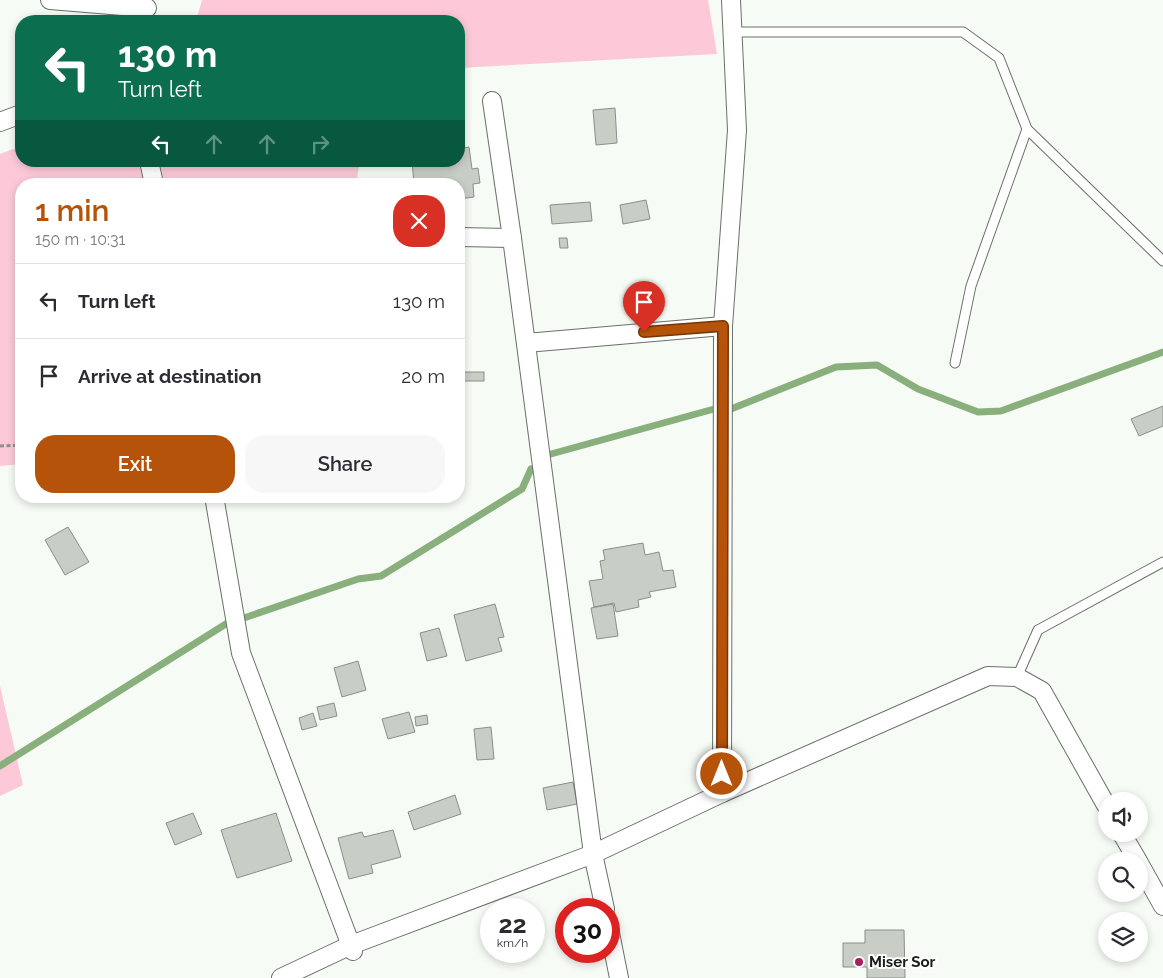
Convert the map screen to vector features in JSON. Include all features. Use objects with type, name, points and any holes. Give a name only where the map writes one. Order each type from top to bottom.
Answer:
[{"type":"street","points":[[50,0],[148,10]]},
{"type":"street","points":[[722,793],[723,326],[737,130],[731,0]]},
{"type":"street","points":[[492,101],[512,238],[593,854],[603,898]]},
{"type":"street","points":[[0,122],[15,116]]},
{"type":"street","points":[[465,237],[512,238]]},
{"type":"street","points":[[526,343],[723,326]]},
{"type":"street","points":[[215,503],[241,653],[352,948]]},
{"type":"street","points":[[281,978],[352,948],[593,854],[722,793],[988,676],[1017,677],[1042,691],[1099,792]]},
{"type":"street","points":[[1148,880],[1163,906]]},
{"type":"street","points":[[616,963],[619,978]]},
{"type":"lane","points":[[732,32],[963,32],[999,58],[1027,129],[1163,261]]},
{"type":"lane","points":[[956,363],[971,286],[1027,129]]},
{"type":"lane","points":[[1017,677],[1038,630],[1163,562]]},
{"type":"path","points":[[0,446],[15,445]]},
{"type":"shaded area","points":[[202,0],[708,0],[717,54],[465,68],[465,15],[198,15]]},
{"type":"shaded area","points":[[15,148],[15,167],[359,167],[357,178],[15,178],[15,465],[0,466],[0,154]]},
{"type":"shaded area","points":[[0,686],[23,785],[0,796]]},
{"type":"building","points":[[615,108],[617,143],[596,145],[593,110]]},
{"type":"building","points":[[469,147],[472,169],[478,168],[480,183],[473,184],[474,197],[465,198],[465,178],[413,178],[413,167],[465,167],[465,148]]},
{"type":"building","points":[[646,200],[650,219],[623,224],[620,205]]},
{"type":"building","points":[[590,202],[592,221],[552,224],[550,205]]},
{"type":"building","points":[[559,238],[567,238],[568,248],[560,248]]},
{"type":"building","points":[[465,372],[484,372],[484,381],[465,381]]},
{"type":"building","points":[[1163,406],[1163,426],[1139,436],[1131,419]]},
{"type":"building","points":[[68,527],[89,562],[65,575],[45,540]]},
{"type":"building","points":[[643,543],[645,555],[659,552],[663,571],[673,570],[676,587],[649,592],[651,597],[638,600],[639,607],[616,612],[614,603],[594,607],[589,581],[603,579],[600,561],[605,560],[603,550]]},
{"type":"building","points":[[495,604],[504,637],[498,638],[502,651],[466,661],[454,615]]},
{"type":"building","points":[[613,604],[618,636],[597,639],[591,608]]},
{"type":"building","points":[[439,628],[447,656],[427,661],[420,633]]},
{"type":"building","points":[[358,661],[366,690],[342,697],[334,668]]},
{"type":"building","points":[[334,703],[337,716],[320,720],[317,707]]},
{"type":"building","points":[[409,712],[415,732],[388,739],[382,719]]},
{"type":"building","points":[[313,713],[317,726],[302,730],[299,718]]},
{"type":"building","points":[[427,715],[428,724],[416,726],[415,717]]},
{"type":"building","points":[[491,727],[494,759],[477,760],[474,729]]},
{"type":"building","points":[[573,782],[577,804],[547,810],[543,788]]},
{"type":"building","points":[[455,795],[461,814],[414,830],[408,812]]},
{"type":"building","points":[[193,813],[202,834],[175,845],[166,823]]},
{"type":"building","points":[[276,813],[292,861],[237,878],[221,830]]},
{"type":"building","points":[[393,830],[401,857],[371,865],[373,873],[349,879],[338,838],[362,832],[364,837]]},
{"type":"building","points":[[865,930],[904,930],[905,978],[867,978],[867,967],[843,967],[843,943],[865,943]]},
{"type":"waterway","points":[[731,409],[836,367],[877,365],[918,389],[978,412],[1001,411],[1163,352]]},
{"type":"waterway","points":[[551,454],[714,409]]},
{"type":"waterway","points":[[241,619],[358,579],[381,576],[522,489],[531,469]]},
{"type":"waterway","points":[[0,766],[229,622]]},
{"type":"place","name":"Miser Sor","points":[[859,962]]},
{"type":"route","points":[[644,332],[723,326],[722,774]]}]
